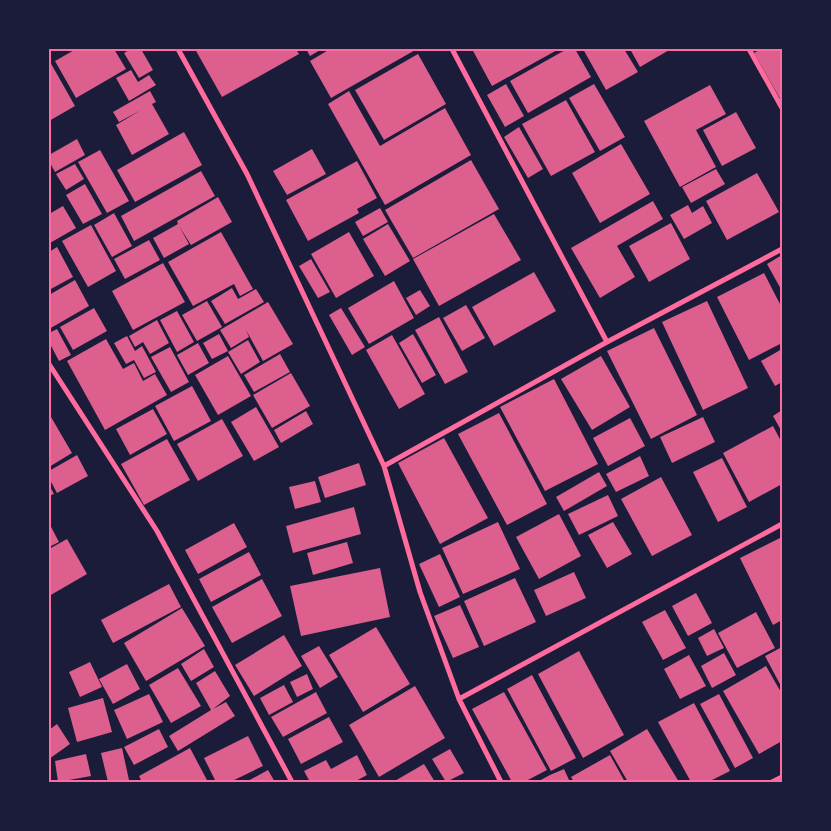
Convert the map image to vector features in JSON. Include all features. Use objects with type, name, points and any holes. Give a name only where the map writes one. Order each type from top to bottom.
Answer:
[{"type":"street","points":[[178,49],[247,174],[384,466],[420,592],[459,699],[501,782]]},
{"type":"street","points":[[452,49],[607,342]]},
{"type":"street","points":[[749,49],[782,108]]},
{"type":"street","points":[[384,466],[607,342],[782,249]]},
{"type":"street","points":[[49,364],[157,531],[292,782]]},
{"type":"street","points":[[459,699],[782,524]]},
{"type":"street","points":[[772,782],[782,777]]},
{"type":"building","points":[[76,49],[114,49],[126,69],[76,98],[55,61]]},
{"type":"building","points":[[131,49],[141,49],[153,70],[139,78],[124,53]]},
{"type":"building","points":[[195,49],[296,49],[299,54],[222,97]]},
{"type":"building","points":[[306,49],[322,49],[310,56]]},
{"type":"building","points":[[330,49],[417,49],[331,98],[310,61]]},
{"type":"building","points":[[472,49],[559,49],[492,86]]},
{"type":"building","points":[[567,49],[575,49],[591,77],[528,113],[510,81]]},
{"type":"building","points":[[583,49],[624,49],[638,72],[606,90]]},
{"type":"building","points":[[630,49],[671,49],[640,67]]},
{"type":"building","points":[[761,49],[782,49],[782,102],[754,53]]},
{"type":"building","points":[[418,54],[446,104],[384,140],[355,90]]},
{"type":"building","points":[[49,60],[75,106],[49,121]]},
{"type":"building","points":[[131,70],[138,82],[149,75],[156,85],[129,101],[116,78]]},
{"type":"building","points":[[506,84],[524,116],[505,127],[487,95]]},
{"type":"building","points":[[594,84],[625,137],[600,151],[569,98]]},
{"type":"building","points":[[710,85],[726,114],[696,130],[716,167],[680,187],[644,121]]},
{"type":"building","points":[[150,91],[156,102],[152,104],[169,134],[132,155],[116,125],[141,110],[119,122],[113,112]]},
{"type":"building","points":[[349,91],[380,146],[445,108],[471,155],[385,205],[328,104]]},
{"type":"building","points":[[566,100],[595,152],[551,176],[522,124]]},
{"type":"building","points":[[736,112],[756,148],[722,166],[703,130]]},
{"type":"building","points":[[519,127],[543,169],[528,178],[504,137]]},
{"type":"building","points":[[184,132],[202,165],[135,202],[117,170]]},
{"type":"building","points":[[77,139],[85,155],[55,172],[49,161],[49,155]]},
{"type":"building","points":[[621,144],[650,194],[600,223],[572,173]]},
{"type":"building","points":[[312,149],[326,174],[287,195],[273,171]]},
{"type":"building","points":[[100,150],[129,201],[107,213],[78,162]]},
{"type":"building","points":[[471,160],[499,209],[413,258],[385,210]]},
{"type":"building","points":[[357,161],[377,198],[357,209],[359,213],[308,241],[286,200]]},
{"type":"building","points":[[75,164],[84,179],[66,190],[56,174]]},
{"type":"building","points":[[716,169],[725,184],[691,203],[682,187]]},
{"type":"building","points":[[201,171],[215,196],[134,241],[121,216]]},
{"type":"building","points":[[757,173],[779,212],[727,240],[706,201]]},
{"type":"building","points":[[85,184],[102,214],[83,224],[66,195]]},
{"type":"building","points":[[218,197],[232,222],[191,245],[179,226],[189,244],[164,258],[153,238],[178,224],[177,221]]},
{"type":"building","points":[[653,201],[663,219],[617,246],[635,277],[600,298],[571,248]]},
{"type":"building","points":[[688,205],[692,213],[703,206],[712,223],[684,239],[670,215]]},
{"type":"building","points":[[63,206],[76,228],[50,243],[49,214]]},
{"type":"building","points":[[380,208],[388,222],[363,236],[355,222]]},
{"type":"building","points":[[114,213],[132,246],[112,257],[94,225]]},
{"type":"building","points":[[494,214],[521,260],[439,306],[413,259]]},
{"type":"building","points":[[671,223],[690,259],[649,282],[629,246]]},
{"type":"building","points":[[388,224],[410,261],[385,276],[363,239]]},
{"type":"building","points":[[91,225],[116,271],[88,287],[62,241]]},
{"type":"building","points":[[221,232],[253,289],[240,296],[234,284],[193,306],[168,262]]},
{"type":"building","points":[[349,232],[374,276],[336,298],[311,254]]},
{"type":"building","points":[[149,240],[160,260],[125,279],[114,259]]},
{"type":"building","points":[[57,247],[73,277],[49,290],[49,252]]},
{"type":"building","points":[[782,255],[782,291],[767,264]]},
{"type":"building","points":[[311,259],[330,292],[318,298],[299,266]]},
{"type":"building","points":[[163,263],[185,302],[133,330],[112,291]]},
{"type":"building","points":[[534,272],[556,311],[494,346],[472,307]]},
{"type":"building","points":[[764,273],[782,308],[782,343],[749,360],[717,297]]},
{"type":"building","points":[[75,280],[89,306],[49,329],[49,295]]},
{"type":"building","points":[[394,281],[414,318],[369,344],[348,308]]},
{"type":"building","points":[[232,288],[238,299],[256,289],[264,302],[225,324],[211,301]]},
{"type":"building","points":[[420,290],[430,306],[416,315],[406,298]]},
{"type":"building","points":[[207,301],[222,327],[197,341],[182,315]]},
{"type":"building","points":[[707,301],[748,388],[703,410],[662,322]]},
{"type":"building","points":[[268,302],[293,344],[263,361],[246,330],[249,337],[231,348],[220,330]]},
{"type":"building","points":[[466,305],[485,338],[462,351],[443,318]]},
{"type":"building","points":[[94,308],[107,331],[73,350],[60,327]]},
{"type":"building","points":[[341,308],[365,347],[352,355],[329,315]]},
{"type":"building","points":[[177,311],[194,342],[177,352],[160,320]]},
{"type":"building","points":[[439,317],[468,372],[445,384],[415,330]]},
{"type":"building","points":[[157,320],[169,343],[150,354],[143,342],[135,347],[129,336]]},
{"type":"building","points":[[654,328],[697,415],[651,439],[607,351]]},
{"type":"building","points":[[57,329],[71,355],[59,361],[49,342],[49,333]]},
{"type":"building","points":[[219,334],[228,351],[212,359],[203,343]]},
{"type":"building","points":[[413,334],[436,375],[422,383],[399,343]]},
{"type":"building","points":[[392,335],[425,394],[399,409],[366,350]]},
{"type":"building","points":[[127,336],[135,351],[142,346],[156,372],[144,378],[134,360],[126,364],[114,343]]},
{"type":"building","points":[[106,339],[123,369],[134,363],[143,381],[155,374],[167,395],[105,430],[67,361]]},
{"type":"building","points":[[248,340],[260,362],[241,374],[228,352]]},
{"type":"building","points":[[198,343],[209,363],[188,375],[177,355]]},
{"type":"building","points":[[170,347],[189,382],[171,392],[151,357]]},
{"type":"building","points":[[782,349],[782,382],[775,386],[761,361]]},
{"type":"building","points":[[280,354],[290,372],[254,392],[244,375]]},
{"type":"building","points":[[228,356],[251,396],[218,415],[195,375]]},
{"type":"building","points":[[601,356],[630,407],[592,430],[561,379]]},
{"type":"building","points":[[291,373],[310,406],[272,428],[253,395]]},
{"type":"building","points":[[554,379],[598,464],[545,491],[500,407]]},
{"type":"building","points":[[192,386],[211,421],[174,441],[155,406]]},
{"type":"building","points":[[256,407],[279,447],[254,461],[231,422]]},
{"type":"building","points":[[153,409],[167,434],[130,455],[116,429]]},
{"type":"building","points":[[782,410],[782,432],[773,416]]},
{"type":"building","points":[[306,411],[313,424],[281,443],[274,430]]},
{"type":"building","points":[[499,413],[547,504],[507,525],[458,434]]},
{"type":"building","points":[[51,417],[72,453],[49,467],[49,418]]},
{"type":"building","points":[[703,417],[715,442],[672,463],[660,437]]},
{"type":"building","points":[[630,418],[645,446],[608,466],[593,438]]},
{"type":"building","points":[[222,419],[243,456],[198,481],[177,444]]},
{"type":"building","points":[[773,426],[782,443],[782,484],[749,502],[723,453]]},
{"type":"building","points":[[444,438],[488,518],[440,544],[398,463]]},
{"type":"building","points":[[167,439],[190,480],[144,505],[121,464]]},
{"type":"building","points":[[77,455],[88,476],[57,493],[49,478],[49,471]]},
{"type":"building","points":[[640,456],[649,476],[616,492],[606,474]]},
{"type":"building","points":[[722,458],[747,507],[718,522],[693,472]]},
{"type":"building","points":[[359,463],[366,485],[325,498],[318,477]]},
{"type":"building","points":[[599,472],[607,486],[564,511],[556,497]]},
{"type":"building","points":[[661,477],[692,535],[652,556],[621,499]]},
{"type":"building","points":[[315,481],[321,502],[295,509],[289,487]]},
{"type":"building","points":[[49,485],[54,494],[49,496]]},
{"type":"building","points":[[608,495],[618,516],[579,535],[568,514]]},
{"type":"building","points":[[354,507],[361,534],[293,553],[286,526]]},
{"type":"building","points":[[559,514],[581,556],[539,579],[516,537]]},
{"type":"building","points":[[498,522],[520,569],[463,594],[442,548]]},
{"type":"building","points":[[613,522],[632,554],[607,568],[588,535]]},
{"type":"building","points":[[49,523],[59,542],[49,547]]},
{"type":"building","points":[[234,523],[247,547],[198,574],[185,550]]},
{"type":"building","points":[[782,537],[782,620],[773,625],[740,558]]},
{"type":"building","points":[[67,539],[87,574],[49,596],[49,549]]},
{"type":"building","points":[[347,542],[353,563],[313,575],[307,553]]},
{"type":"building","points":[[249,552],[261,575],[211,602],[199,579]]},
{"type":"building","points":[[440,554],[460,597],[439,607],[419,564]]},
{"type":"building","points":[[380,568],[390,617],[301,636],[290,586]]},
{"type":"building","points":[[574,572],[586,598],[546,616],[534,590]]},
{"type":"building","points":[[515,578],[536,622],[484,646],[464,601]]},
{"type":"building","points":[[262,579],[282,616],[232,643],[212,607]]},
{"type":"building","points":[[169,584],[181,607],[113,643],[101,620]]},
{"type":"building","points":[[696,593],[712,623],[688,636],[672,606]]},
{"type":"building","points":[[460,605],[479,647],[453,658],[434,616]]},
{"type":"building","points":[[182,608],[205,646],[146,681],[124,643]]},
{"type":"building","points":[[665,610],[686,648],[663,660],[642,622]]},
{"type":"building","points":[[756,612],[775,648],[737,668],[718,633]]},
{"type":"building","points":[[376,627],[410,684],[363,712],[329,655]]},
{"type":"building","points":[[714,629],[724,648],[707,656],[698,638]]},
{"type":"building","points":[[284,635],[302,666],[254,696],[235,665]]},
{"type":"building","points":[[319,646],[338,677],[320,688],[301,656]]},
{"type":"building","points":[[782,647],[782,688],[765,656]]},
{"type":"building","points":[[204,649],[214,667],[191,681],[181,664]]},
{"type":"building","points":[[579,651],[624,735],[583,758],[538,674]]},
{"type":"building","points":[[724,653],[736,675],[712,688],[701,666]]},
{"type":"building","points":[[689,655],[706,686],[680,699],[664,669]]},
{"type":"building","points":[[90,662],[102,687],[80,697],[69,672]]},
{"type":"building","points":[[127,664],[140,689],[113,704],[99,679]]},
{"type":"building","points":[[766,666],[782,694],[782,741],[759,754],[723,691]]},
{"type":"building","points":[[178,668],[201,706],[171,723],[149,685]]},
{"type":"building","points":[[215,671],[230,696],[213,709],[226,702],[235,716],[178,751],[169,736],[211,710],[196,683]]},
{"type":"building","points":[[307,674],[313,689],[297,697],[290,682]]},
{"type":"building","points":[[532,675],[576,758],[551,771],[507,689]]},
{"type":"building","points":[[284,685],[293,702],[269,715],[260,698]]},
{"type":"building","points":[[415,686],[445,738],[379,777],[349,725]]},
{"type":"building","points":[[316,692],[327,713],[283,737],[271,717]]},
{"type":"building","points":[[504,692],[547,770],[524,782],[512,782],[472,709]]},
{"type":"building","points":[[149,694],[163,722],[127,739],[114,710]]},
{"type":"building","points":[[719,694],[753,758],[735,768],[700,704]]},
{"type":"building","points":[[103,698],[112,732],[77,742],[68,708]]},
{"type":"building","points":[[694,703],[730,771],[708,782],[691,782],[658,722]]},
{"type":"building","points":[[329,717],[343,742],[301,764],[288,739]]},
{"type":"building","points":[[57,724],[70,744],[49,759],[49,730]]},
{"type":"building","points":[[159,729],[168,747],[134,765],[124,747]]},
{"type":"building","points":[[647,729],[679,782],[628,782],[610,751]]},
{"type":"building","points":[[248,736],[263,766],[230,782],[216,782],[204,758]]},
{"type":"building","points":[[122,748],[129,780],[108,782],[101,753]]},
{"type":"building","points":[[190,748],[208,782],[142,782],[139,776]]},
{"type":"building","points":[[450,749],[464,773],[446,782],[432,759]]},
{"type":"building","points":[[86,754],[91,776],[58,782],[55,761]]},
{"type":"building","points":[[357,755],[367,775],[354,782],[310,782],[304,771],[326,760],[331,769]]},
{"type":"building","points":[[610,755],[625,782],[574,782],[571,777]]},
{"type":"building","points":[[424,764],[435,782],[393,782]]},
{"type":"building","points":[[564,769],[570,782],[537,782],[550,775]]},
{"type":"building","points":[[268,770],[275,782],[246,782]]}]
